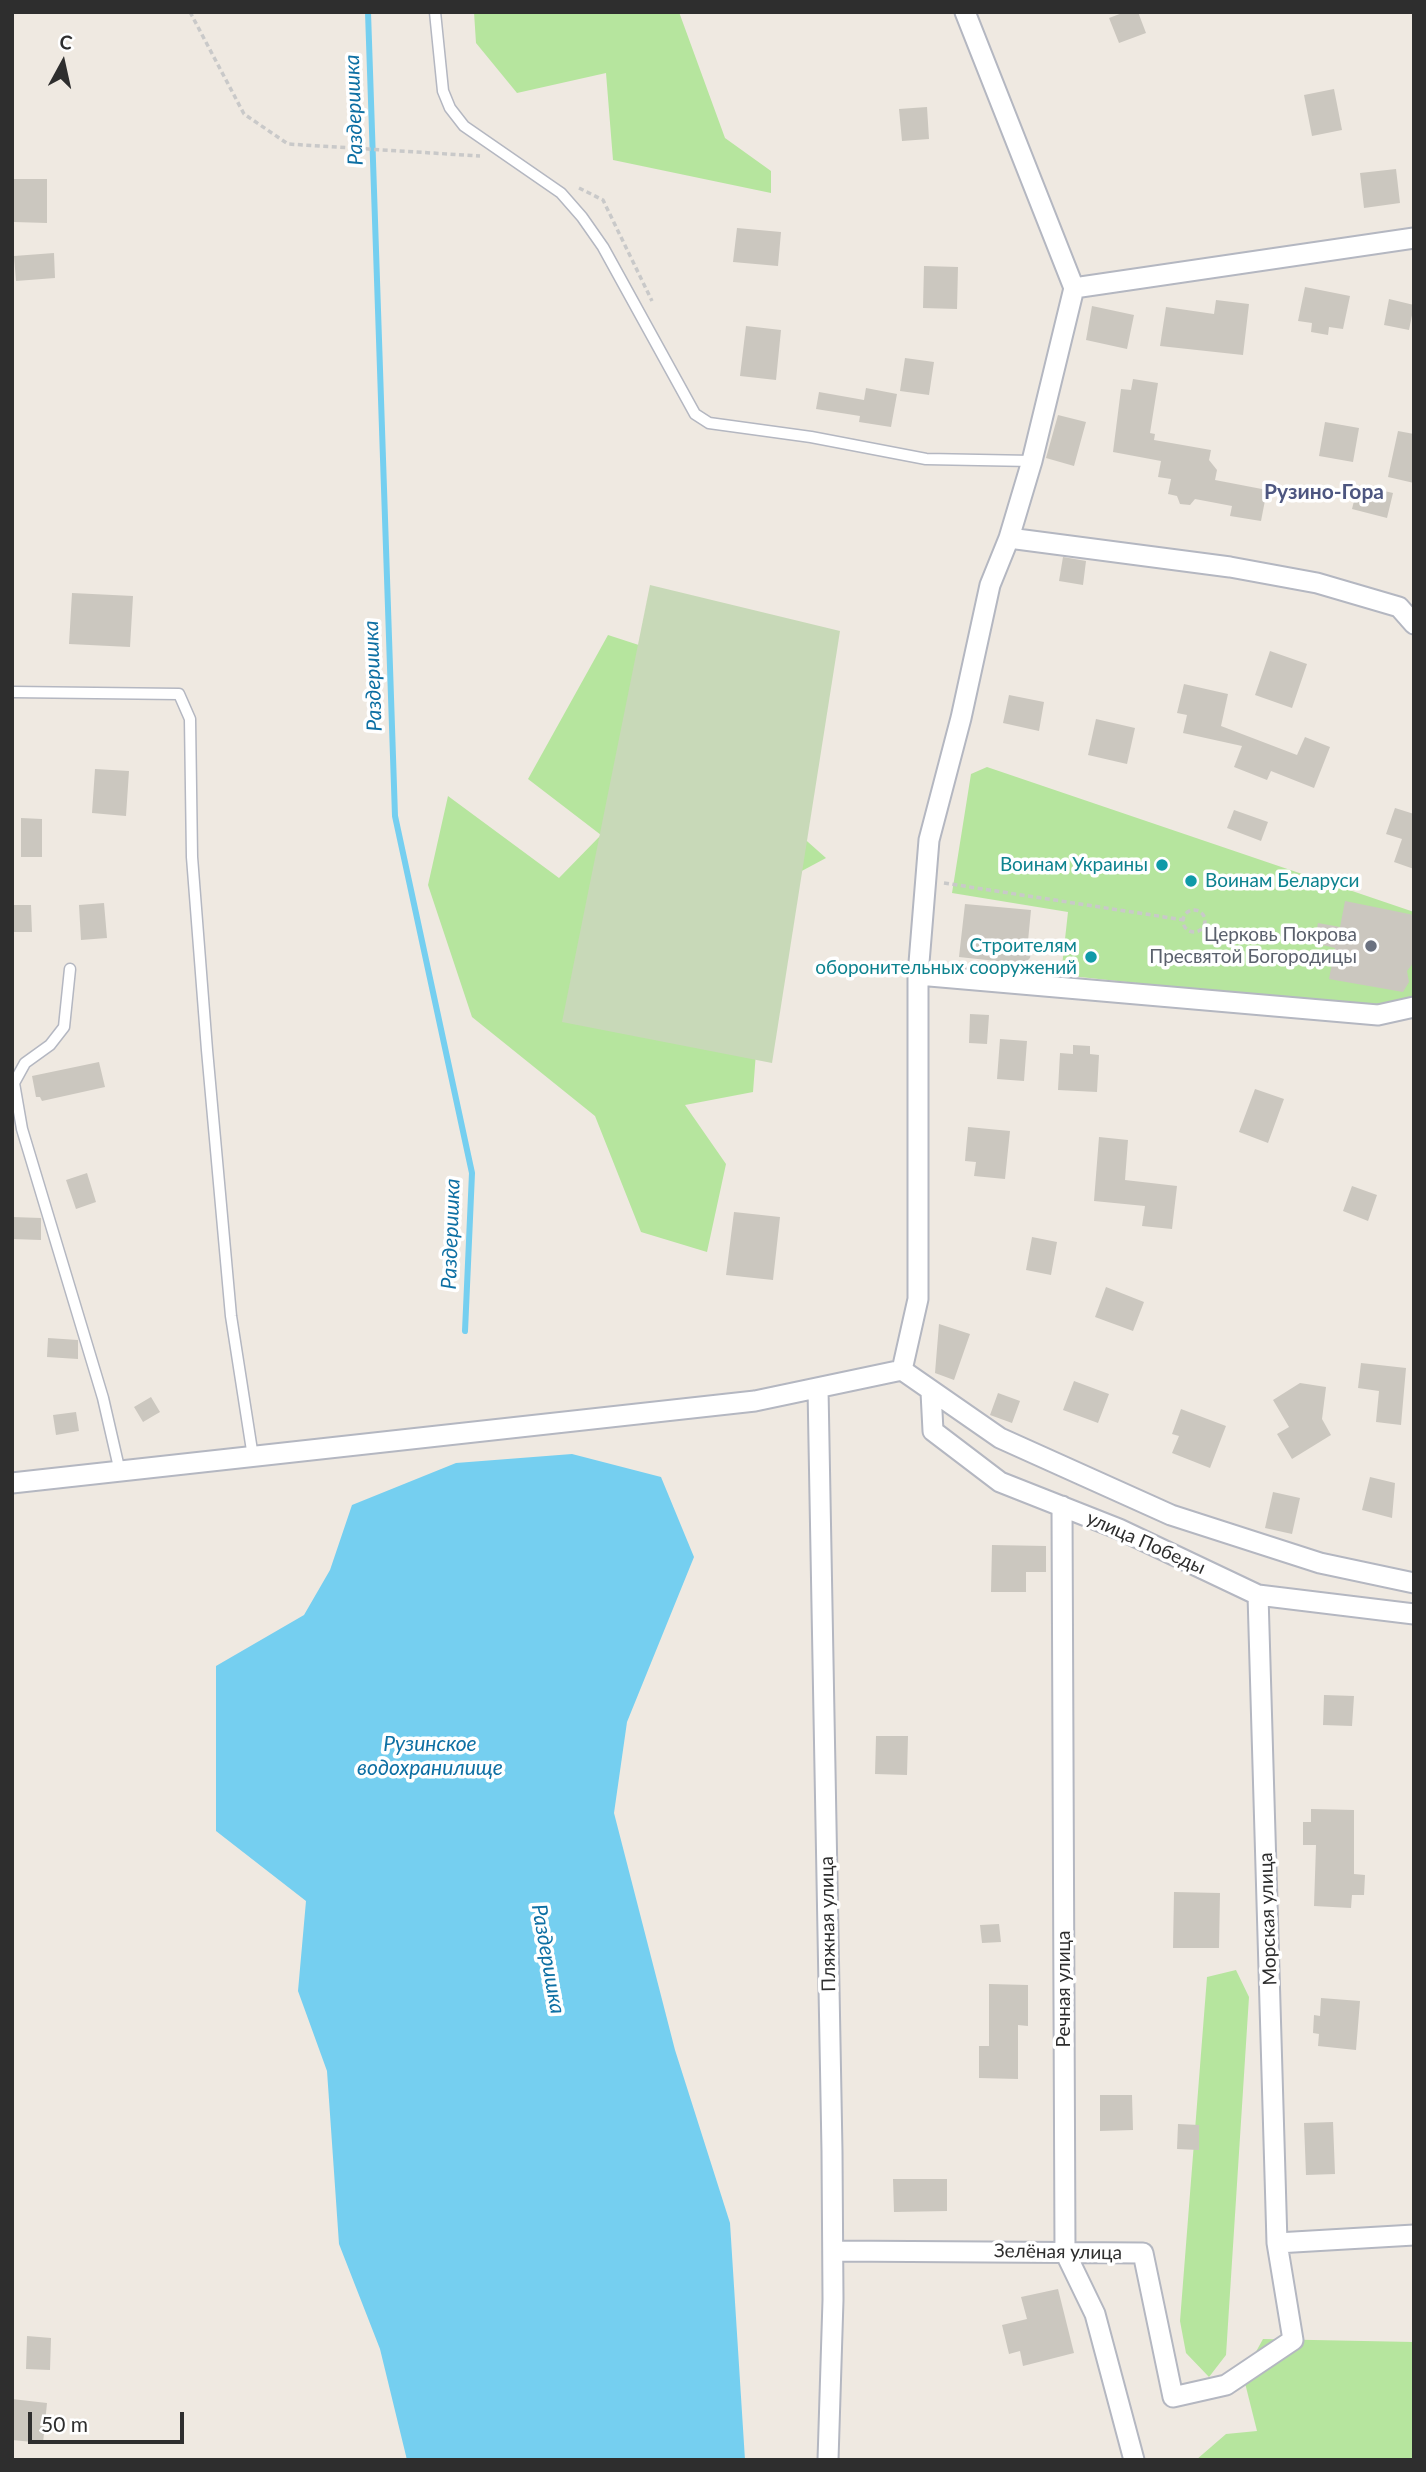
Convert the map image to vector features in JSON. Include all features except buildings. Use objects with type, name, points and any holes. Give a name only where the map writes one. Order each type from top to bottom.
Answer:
[{"type":"street","points":[[902,1370],[918,1299],[918,975],[929,840],[961,718],[990,585],[1009,538],[1032,461],[1074,288],[965,12]]},
{"type":"street","points":[[1074,288],[1414,238]]},
{"type":"street","points":[[1009,538],[1230,567],[1317,583],[1399,607],[1414,624]]},
{"type":"street","points":[[918,975],[1378,1015],[1414,1007]]},
{"type":"street","points":[[12,1483],[755,1401],[902,1370],[1000,1438],[1171,1515],[1320,1563],[1414,1583]]},
{"type":"street","name":"Пляжная улица","points":[[818,1388],[833,2251],[828,2460]]},
{"type":"street","name":"улица Победы","points":[[931,1392],[933,1431],[1000,1482],[1119,1529],[1258,1595],[1414,1614]]},
{"type":"street","name":"Речная улица","points":[[1062,1506],[1065,2252],[1096,2314],[1134,2460]]},
{"type":"street","name":"Морская улица","points":[[1258,1595],[1277,2243]]},
{"type":"street","points":[[1277,2243],[1414,2235]]},
{"type":"street","name":"Зелёная улица","points":[[833,2251],[1143,2253],[1172,2397],[1226,2385],[1293,2340],[1277,2243]]},
{"type":"lane","points":[[435,12],[443,91],[450,108],[464,126],[561,193],[582,217],[603,247],[695,414],[709,423],[811,437],[926,459],[1032,461]]},
{"type":"lane","points":[[12,692],[179,694],[190,719],[192,857],[207,1050],[231,1317],[253,1458]]},
{"type":"lane","points":[[70,968],[64,1027],[50,1045],[25,1063],[15,1083],[22,1129],[99,1386],[120,1472]]},
{"type":"path","points":[[190,12],[244,114],[288,144],[388,150]]},
{"type":"path","points":[[926,881],[1184,920]]},
{"type":"path","points":[[1196,910],[1204,916],[1205,924],[1194,932],[1185,927],[1184,920],[1189,912],[1196,910]]},
{"type":"green space","points":[[474,12],[679,12],[725,138],[771,171],[771,193],[613,160],[606,73],[517,93],[476,43]]},
{"type":"green space","points":[[650,585],[840,631],[772,1063],[562,1022]]},
{"type":"green space","points":[[608,635],[817,703],[772,810],[826,858],[699,926],[761,986],[753,1092],[685,1105],[726,1164],[707,1252],[641,1232],[595,1116],[472,1017],[428,885],[448,796],[559,878],[601,835],[528,779]]},
{"type":"green space","points":[[987,767],[1414,912],[1414,999],[1381,1009],[1061,975],[1068,912],[952,893],[971,774]]},
{"type":"green space","points":[[1236,1970],[1249,1997],[1226,2355],[1209,2377],[1186,2353],[1180,2321],[1207,1977]]},
{"type":"green space","points":[[1263,2339],[1414,2342],[1414,2460],[1196,2460],[1226,2434],[1257,2431],[1243,2375]]},
{"type":"water","name":"Рузинское водохранилище","points":[[572,1454],[661,1477],[694,1557],[627,1722],[614,1813],[675,2050],[730,2223],[745,2460],[407,2460],[380,2349],[339,2244],[327,2071],[298,1991],[306,1901],[216,1831],[216,1666],[304,1615],[330,1570],[352,1505],[456,1463]]},
{"type":"waterway","name":"Раздеришка","points":[[368,12],[395,816],[472,1173],[465,1331]]},
{"type":"place","name":"Воинам Украины","points":[[1162,865]]},
{"type":"place","name":"Воинам Беларуси","points":[[1191,881]]},
{"type":"place","name":"Церковь Покрова Пресвятой Богородицы","points":[[1371,946]]},
{"type":"place","name":"Строителям оборонительных сооружений","points":[[1091,957]]},
{"type":"district","name":"Рузино-Гора","points":[[1324,492]]}]
